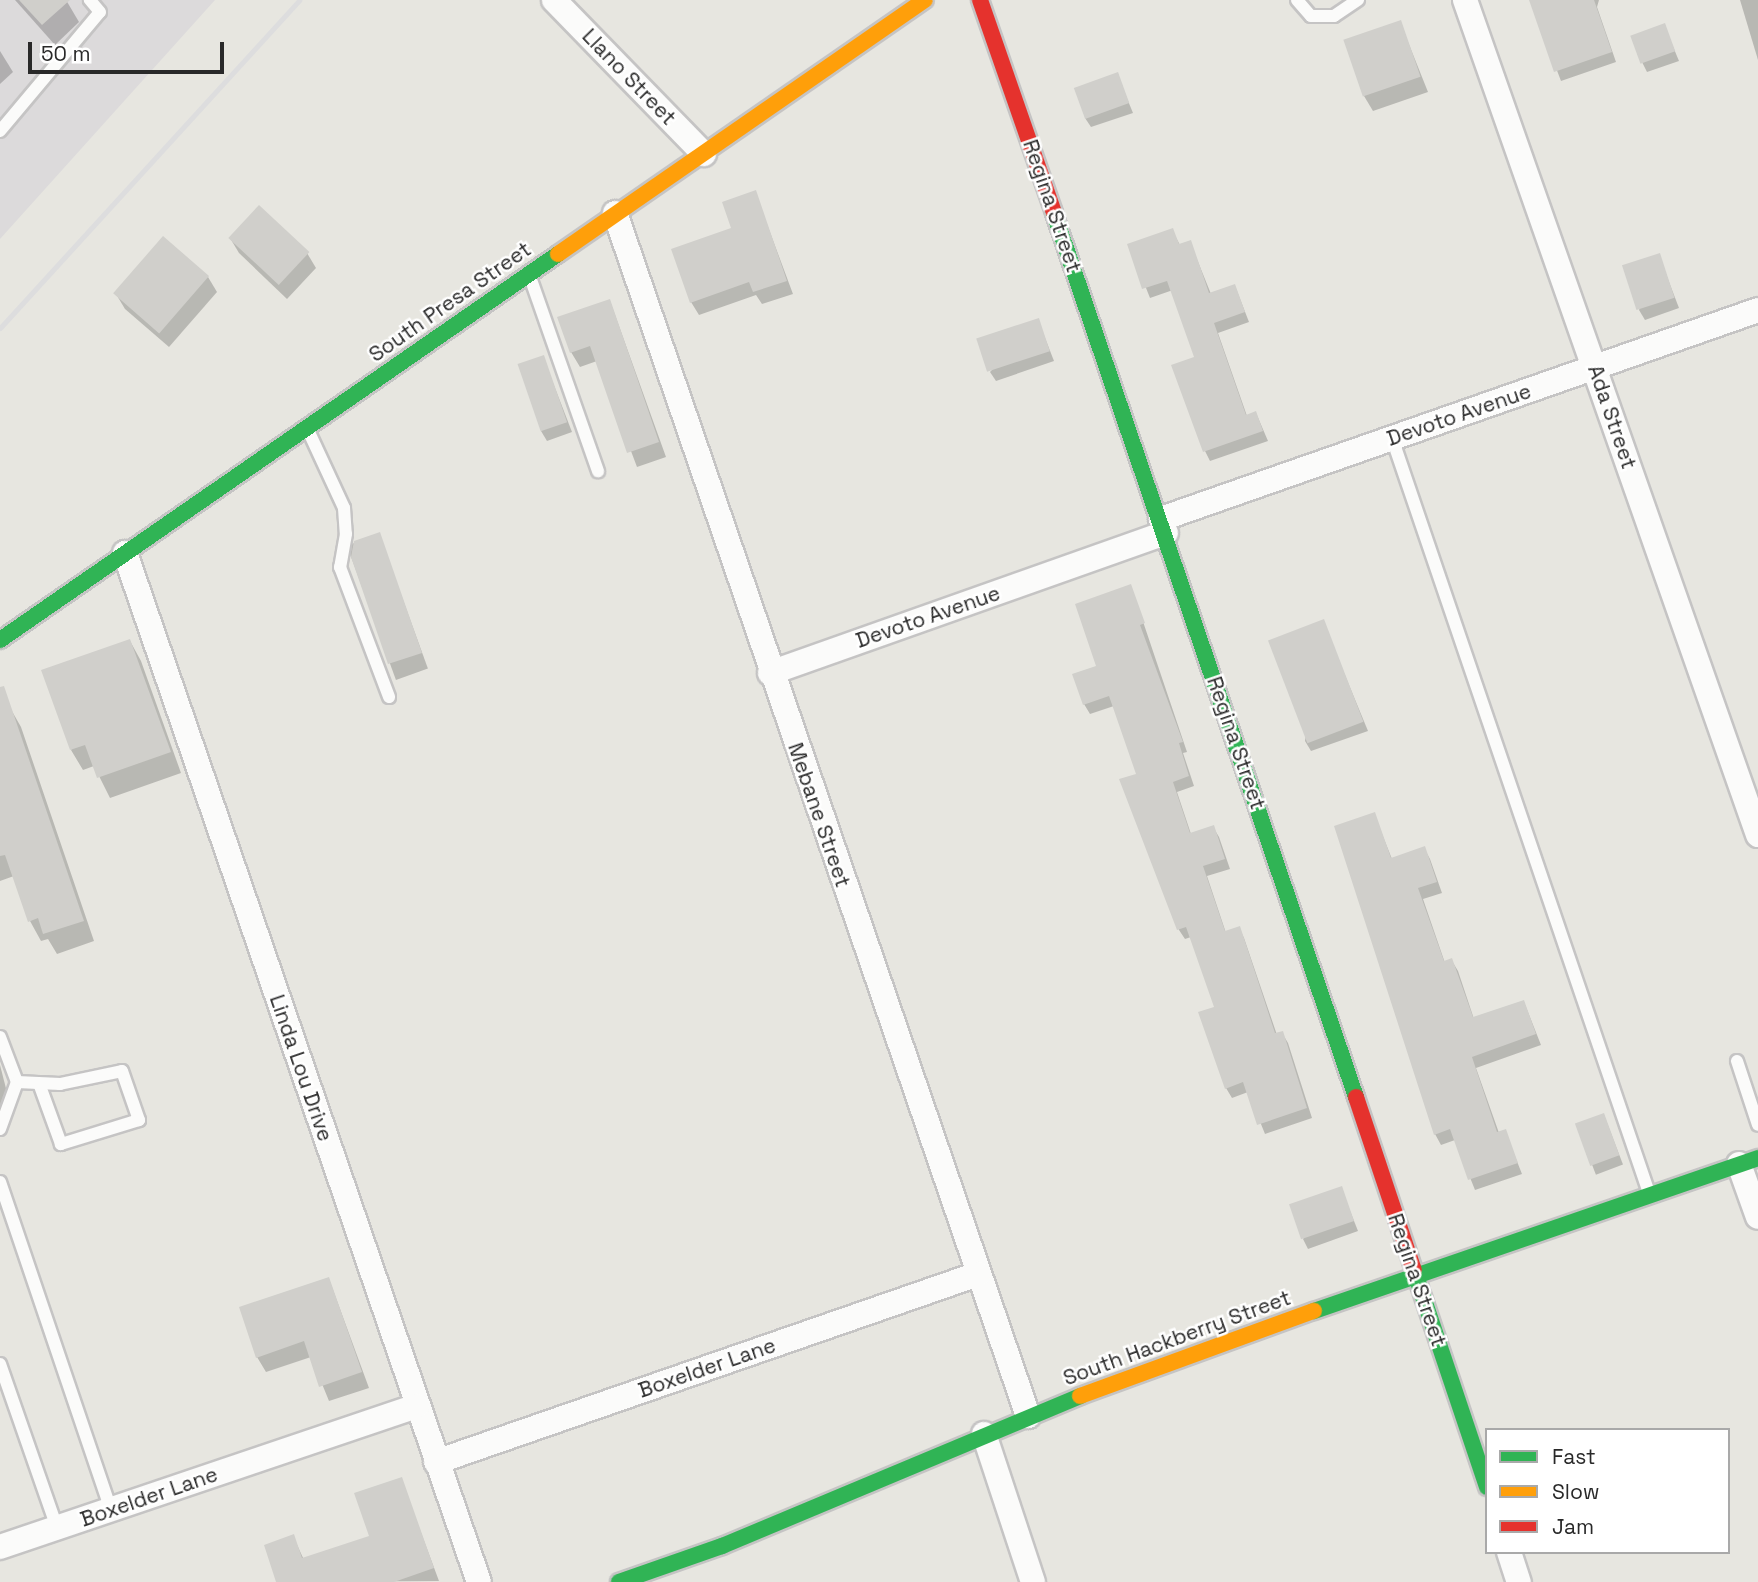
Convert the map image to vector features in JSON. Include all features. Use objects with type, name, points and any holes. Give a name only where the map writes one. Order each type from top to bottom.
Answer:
[{"type":"main road","name":"South Presa Street","points":[[0,640],[925,0]]},
{"type":"main road","name":"Regina Street","points":[[980,0],[1163,526],[1485,1481]]},
{"type":"main road","name":"South Hackberry Street","points":[[619,1582],[722,1546],[1028,1416],[1415,1275],[1749,1161]]},
{"type":"street","name":"Llano Street","points":[[554,0],[704,154]]},
{"type":"street","name":"Ada Street","points":[[1465,0],[1758,835]]},
{"type":"street","name":"Mebane Street","points":[[615,213],[770,673],[1028,1416]]},
{"type":"street","name":"Devoto Avenue","points":[[770,673],[1392,438],[1758,310]]},
{"type":"street","name":"Linda Lou Drive","points":[[125,553],[479,1582]]},
{"type":"street","points":[[1749,1161],[1758,1216]]},
{"type":"street","name":"Boxelder Lane","points":[[436,1462],[978,1274]]},
{"type":"street","name":"Boxelder Lane","points":[[0,1547],[417,1406]]},
{"type":"street","points":[[984,1434],[1033,1582]]},
{"type":"street","points":[[1510,1554],[1519,1582]]},
{"type":"lane","points":[[0,131],[100,12],[90,0]]},
{"type":"lane","points":[[1297,0],[1311,16],[1334,16],[1358,0]]},
{"type":"lane","points":[[528,273],[598,471]]},
{"type":"lane","points":[[307,427],[344,508],[346,534],[340,567],[389,697]]},
{"type":"lane","points":[[1392,438],[1650,1195]]},
{"type":"lane","points":[[0,1037],[17,1082],[0,1129]]},
{"type":"lane","points":[[1738,1061],[1758,1125]]},
{"type":"lane","points":[[17,1082],[40,1086],[122,1071],[139,1120],[61,1144],[40,1086]]},
{"type":"lane","points":[[0,1182],[111,1510]]},
{"type":"lane","points":[[0,1364],[57,1528]]},
{"type":"shaded area","points":[[0,0],[215,0],[0,239]]},
{"type":"building","points":[[19,0],[70,0],[42,25]]},
{"type":"building","points":[[1529,0],[1594,0],[1612,52],[1554,72]]},
{"type":"building","points":[[1401,20],[1421,77],[1363,97],[1343,40]]},
{"type":"building","points":[[1665,23],[1675,51],[1640,64],[1630,36]]},
{"type":"building","points":[[1118,72],[1129,103],[1085,119],[1074,88]]},
{"type":"building","points":[[756,190],[787,281],[753,292],[749,282],[690,303],[671,249],[731,228],[722,202]]},
{"type":"building","points":[[259,205],[309,252],[279,285],[228,238]]},
{"type":"building","points":[[1173,228],[1179,244],[1191,240],[1209,293],[1235,284],[1245,312],[1214,323],[1246,415],[1256,411],[1263,431],[1203,452],[1171,365],[1194,357],[1167,281],[1142,289],[1127,244]]},
{"type":"building","points":[[163,236],[209,276],[159,333],[113,293]]},
{"type":"building","points":[[1660,253],[1675,298],[1636,310],[1622,265]]},
{"type":"building","points":[[610,299],[659,442],[627,453],[590,346],[570,353],[557,317]]},
{"type":"building","points":[[1039,318],[1050,351],[987,372],[976,338]]},
{"type":"building","points":[[544,355],[567,422],[541,431],[518,364]]},
{"type":"building","points":[[380,532],[422,653],[388,664],[351,557],[354,541]]},
{"type":"building","points":[[1131,584],[1145,623],[1140,625],[1183,742],[1179,743],[1189,776],[1173,782],[1190,833],[1214,825],[1225,859],[1203,866],[1225,931],[1240,926],[1275,1033],[1283,1031],[1307,1108],[1257,1125],[1243,1082],[1225,1089],[1198,1012],[1214,1007],[1186,927],[1177,930],[1119,779],[1136,774],[1109,696],[1083,705],[1072,674],[1096,666],[1075,604]]},
{"type":"building","points":[[1324,619],[1363,722],[1307,743],[1268,641]]},
{"type":"building","points":[[130,639],[171,752],[97,778],[85,745],[70,750],[41,670]]},
{"type":"building","points":[[4,686],[84,921],[43,934],[38,918],[28,922],[5,855],[0,856],[0,687]]},
{"type":"building","points":[[1375,812],[1391,858],[1425,846],[1437,882],[1418,888],[1444,961],[1452,958],[1473,1017],[1524,1000],[1536,1034],[1472,1057],[1497,1132],[1506,1129],[1518,1163],[1468,1180],[1450,1129],[1434,1135],[1334,826]]},
{"type":"building","points":[[1604,1113],[1619,1155],[1590,1166],[1575,1124]]},
{"type":"building","points":[[1342,1186],[1354,1221],[1301,1239],[1289,1204]]},
{"type":"building","points":[[329,1277],[362,1372],[319,1387],[304,1341],[256,1358],[239,1307]]},
{"type":"building","points":[[402,1477],[434,1568],[394,1582],[276,1582],[264,1545],[294,1534],[302,1558],[369,1536],[354,1493]]},
{"type":"railway","points":[[0,328],[299,0]]},
{"type":"traffic: fast","points":[[1054,213],[1356,1097]]},
{"type":"traffic: fast","points":[[0,640],[558,254]]},
{"type":"traffic: fast","points":[[1314,1311],[1758,1158]]},
{"type":"traffic: fast","points":[[1414,1270],[1485,1481]]},
{"type":"traffic: fast","points":[[619,1582],[722,1546],[1080,1396]]},
{"type":"traffic: slow","points":[[558,254],[925,0]]},
{"type":"traffic: slow","points":[[1080,1396],[1314,1311]]},
{"type":"traffic: jam","points":[[980,0],[1054,213]]},
{"type":"traffic: jam","points":[[1356,1097],[1414,1270]]}]
